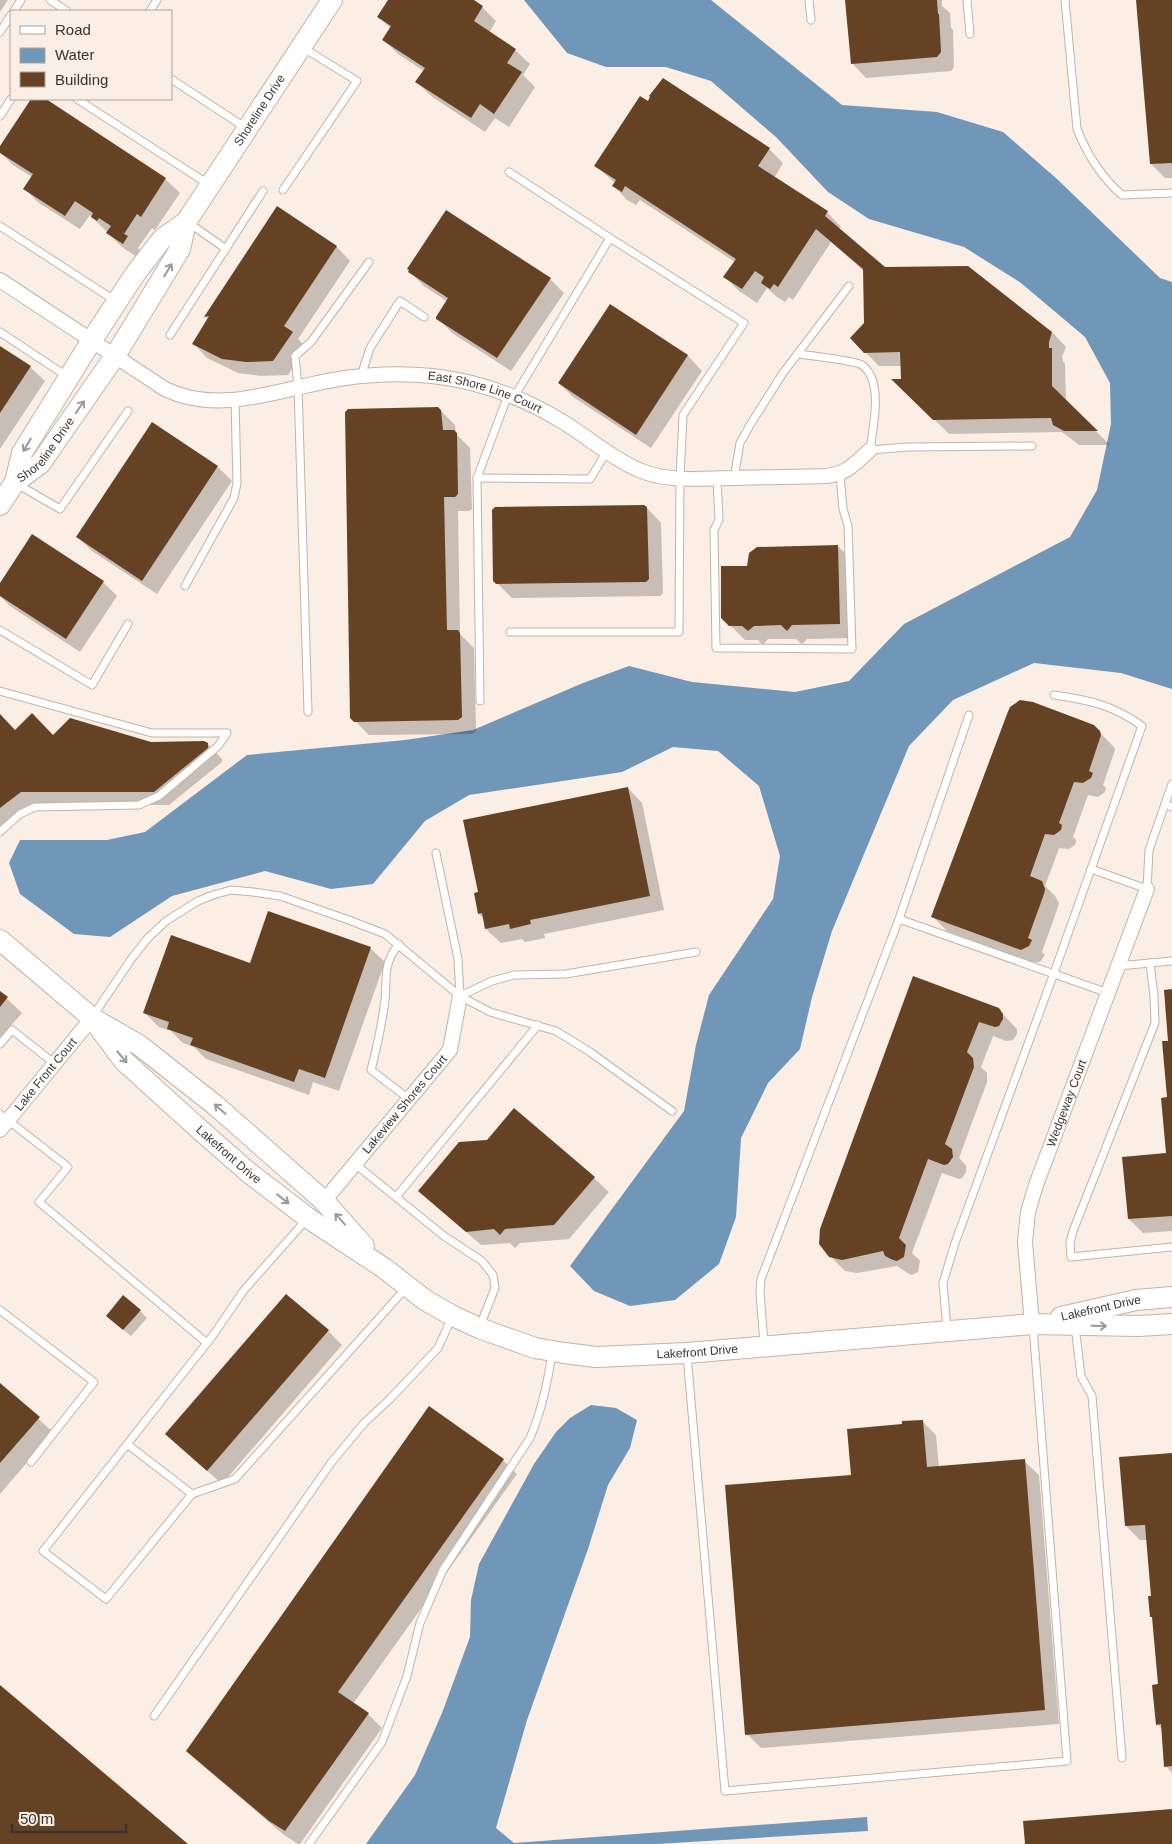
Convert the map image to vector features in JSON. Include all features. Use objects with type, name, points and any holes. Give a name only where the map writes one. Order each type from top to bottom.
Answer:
[{"type":"street","name":"Shoreline Drive","points":[[15,482],[40,464],[115,356],[180,249],[186,222],[332,0]]},
{"type":"street","name":"Shoreline Drive","points":[[15,482],[22,453],[92,340],[162,239],[186,222]]},
{"type":"street","name":"East Shore Line Court","points":[[0,280],[180,397],[228,402],[298,387],[361,377],[409,374],[435,376],[462,381],[511,396],[563,422],[607,452],[639,470],[662,478],[827,476],[840,474]]},
{"type":"street","points":[[840,474],[870,450]]},
{"type":"street","points":[[0,505],[15,482]]},
{"type":"street","name":"Wedgeway Court","points":[[1032,1324],[1024,1242],[1028,1212],[1147,889]]},
{"type":"street","name":"Lakefront Drive","points":[[0,940],[92,1018],[139,1045],[208,1099],[324,1201],[384,1268]]},
{"type":"street","name":"Lakeview Shores Court","points":[[324,1201],[450,1050],[460,996]]},
{"type":"street","name":"Lakefront Drive","points":[[92,1018],[124,1061],[248,1172],[308,1218],[384,1268],[425,1300],[479,1328],[534,1348],[596,1357],[687,1353],[1032,1324],[1139,1326],[1172,1324]]},
{"type":"street","name":"Lake Front Court","points":[[3,1121],[92,1018]]},
{"type":"street","name":"Lakefront Drive","points":[[1032,1324],[1136,1300],[1172,1297]]},
{"type":"lane","points":[[46,0],[51,0],[66,10]]},
{"type":"lane","points":[[809,0],[810,20]]},
{"type":"lane","points":[[967,0],[970,34]]},
{"type":"lane","points":[[1065,0],[1077,129],[1084,147],[1110,185],[1122,195],[1172,193]]},
{"type":"lane","points":[[0,32],[10,17]]},
{"type":"lane","points":[[282,190],[357,81],[302,47]]},
{"type":"lane","points":[[172,80],[248,129]]},
{"type":"lane","points":[[0,116],[10,100]]},
{"type":"lane","points":[[79,100],[210,185]]},
{"type":"lane","points":[[509,172],[744,323],[683,416],[680,478],[679,632],[510,632]]},
{"type":"lane","points":[[170,335],[263,191]]},
{"type":"lane","points":[[186,222],[226,249]]},
{"type":"lane","points":[[0,226],[117,302]]},
{"type":"lane","points":[[480,701],[476,478],[511,396],[610,238]]},
{"type":"lane","points":[[308,712],[298,387],[294,356],[312,342],[368,262]]},
{"type":"lane","points":[[734,478],[740,443],[782,372],[849,286]]},
{"type":"lane","points":[[361,377],[370,348],[400,301],[424,316]]},
{"type":"lane","points":[[0,332],[68,378]]},
{"type":"lane","points":[[797,354],[861,364],[872,376],[876,398],[870,450],[908,447],[1032,446]]},
{"type":"lane","points":[[185,586],[234,498],[238,483],[235,400]]},
{"type":"lane","points":[[15,482],[60,509],[128,411]]},
{"type":"lane","points":[[476,478],[590,479],[607,452]]},
{"type":"lane","points":[[717,478],[719,520],[714,530],[716,648],[852,649],[848,526],[843,509],[840,474]]},
{"type":"lane","points":[[0,630],[92,685],[128,624]]},
{"type":"lane","points":[[0,691],[152,733],[227,733],[218,746],[159,796],[140,805],[35,807],[20,814],[0,832]]},
{"type":"lane","points":[[947,1331],[943,1282],[955,1243],[1142,726],[1126,714],[1090,700],[1054,695]]},
{"type":"lane","points":[[764,1346],[760,1292],[762,1279],[899,919],[969,715]]},
{"type":"lane","points":[[1091,869],[1147,889],[1149,850],[1169,806],[1172,784]]},
{"type":"lane","points":[[436,853],[458,959],[460,996]]},
{"type":"lane","points":[[92,1018],[132,958],[148,938],[166,921],[198,901],[231,890],[280,896],[385,934],[460,996],[490,1012],[556,1031],[586,1050],[672,1112]]},
{"type":"lane","points":[[899,919],[1108,992]]},
{"type":"lane","points":[[399,944],[391,954],[385,976],[385,999],[371,1070],[409,1099]]},
{"type":"lane","points":[[460,996],[492,981],[514,975],[566,974],[696,952]]},
{"type":"lane","points":[[1118,966],[1172,961]]},
{"type":"lane","points":[[1150,963],[1155,1023],[1073,1231],[1070,1244],[1071,1257],[1172,1247]]},
{"type":"lane","points":[[396,1197],[538,1025]]},
{"type":"lane","points":[[0,1044],[12,1030],[54,1064]]},
{"type":"lane","points":[[3,1121],[68,1167],[39,1202],[207,1343]]},
{"type":"lane","points":[[355,1164],[444,1236],[482,1261],[494,1274],[495,1288],[479,1328]]},
{"type":"lane","points":[[308,1218],[244,1290],[207,1343],[43,1551],[106,1599],[192,1494],[235,1479],[408,1286]]},
{"type":"lane","points":[[0,1310],[94,1382],[31,1462]]},
{"type":"lane","points":[[154,1716],[331,1463],[364,1423],[389,1400],[438,1348],[453,1316]]},
{"type":"lane","points":[[687,1353],[726,1791],[1067,1761],[1032,1324]]},
{"type":"lane","points":[[1075,1325],[1082,1376],[1092,1396],[1122,1758]]},
{"type":"lane","points":[[308,1844],[382,1742],[407,1676],[420,1623],[443,1570],[530,1438],[542,1403],[552,1351]]},
{"type":"lane","points":[[127,1444],[192,1494]]},
{"type":"water","points":[[524,0],[711,0],[842,105],[937,112],[1003,132],[1057,179],[1160,278],[1172,282],[1172,689],[1121,673],[1034,663],[953,700],[909,746],[832,931],[812,997],[800,1049],[768,1083],[741,1138],[736,1217],[719,1264],[675,1300],[630,1306],[594,1291],[570,1266],[684,1111],[696,1045],[709,995],[773,899],[780,856],[759,786],[718,751],[673,747],[622,772],[469,795],[425,821],[373,884],[331,889],[265,871],[172,896],[110,937],[74,934],[20,894],[9,863],[20,840],[107,840],[145,832],[247,755],[405,740],[473,730],[583,683],[629,666],[692,682],[795,692],[849,681],[904,624],[1070,537],[1097,490],[1111,424],[1110,383],[1085,337],[1021,283],[964,247],[869,219],[828,192],[776,137],[711,81],[666,67],[606,67],[567,53]]},
{"type":"water","points":[[591,1405],[616,1408],[637,1420],[630,1448],[608,1485],[588,1549],[527,1720],[496,1828],[514,1843],[867,1817],[868,1831],[657,1844],[366,1844],[415,1775],[442,1713],[470,1637],[471,1600],[479,1564],[534,1464],[556,1432],[570,1418]]},
{"type":"building","points":[[388,0],[474,0],[483,6],[474,21],[516,49],[507,63],[522,72],[494,114],[480,104],[471,118],[415,82],[425,68],[382,40],[391,26],[377,17]]},
{"type":"building","points":[[845,0],[937,0],[941,52],[937,57],[851,64]]},
{"type":"building","points":[[1136,0],[1172,0],[1172,163],[1150,164]]},
{"type":"building","points":[[663,78],[770,148],[758,166],[828,211],[825,216],[885,267],[968,266],[1052,332],[1049,348],[1052,348],[1052,386],[1098,431],[1064,431],[1053,425],[1051,418],[933,420],[891,379],[901,379],[900,352],[864,353],[850,338],[864,323],[863,269],[816,229],[778,287],[774,284],[770,289],[761,283],[764,277],[755,271],[742,289],[723,277],[736,259],[625,186],[622,192],[612,186],[616,180],[594,166],[640,96],[648,101],[649,96]]},
{"type":"building","points":[[30,100],[48,100],[166,178],[141,217],[137,214],[124,234],[128,236],[123,244],[106,233],[111,226],[99,218],[97,221],[91,217],[93,213],[75,201],[65,216],[23,189],[33,174],[0,153],[0,146]]},
{"type":"building","points":[[277,206],[337,246],[284,326],[293,332],[273,361],[246,362],[222,359],[192,344],[209,316],[204,317]]},
{"type":"building","points":[[446,210],[551,278],[497,358],[436,319],[448,298],[408,272],[409,270],[407,269]]},
{"type":"building","points":[[610,304],[688,355],[636,435],[558,383]]},
{"type":"building","points":[[0,346],[31,366],[0,413]]},
{"type":"building","points":[[438,407],[441,410],[443,430],[454,430],[457,433],[458,494],[455,497],[444,497],[447,630],[458,630],[460,633],[462,717],[458,720],[354,722],[350,718],[345,412],[348,409]]},
{"type":"building","points":[[152,422],[218,466],[142,581],[76,537]]},
{"type":"building","points":[[644,505],[647,507],[649,579],[646,582],[496,584],[493,581],[492,510],[495,507]]},
{"type":"building","points":[[32,534],[104,581],[66,639],[0,596],[0,583]]},
{"type":"building","points":[[838,545],[840,624],[792,625],[787,631],[781,625],[754,626],[748,631],[742,626],[729,626],[721,618],[721,566],[747,566],[749,553],[757,547]]},
{"type":"building","points":[[1020,700],[1033,702],[1094,725],[1101,735],[1089,771],[1093,773],[1091,778],[1083,783],[1074,782],[1059,823],[1062,825],[1061,830],[1054,835],[1045,834],[1030,876],[1042,881],[1045,889],[1044,894],[1028,938],[1032,940],[1029,946],[1021,950],[931,917],[1007,714],[1010,707]]},
{"type":"building","points":[[32,713],[53,735],[70,718],[151,742],[204,741],[208,743],[208,748],[154,792],[21,792],[0,808],[0,714],[15,730]]},
{"type":"building","points":[[628,787],[650,896],[530,920],[531,924],[510,929],[509,924],[485,929],[482,913],[478,914],[474,893],[478,892],[463,820]]},
{"type":"building","points":[[268,911],[371,947],[325,1078],[299,1069],[294,1082],[190,1045],[193,1038],[167,1029],[169,1022],[143,1013],[171,935],[250,963]]},
{"type":"building","points":[[913,976],[999,1008],[1003,1014],[1003,1019],[999,1026],[995,1027],[979,1022],[967,1052],[973,1058],[974,1067],[945,1144],[952,1149],[953,1157],[948,1164],[944,1165],[928,1159],[899,1238],[906,1245],[904,1257],[897,1261],[893,1260],[885,1256],[883,1251],[842,1260],[829,1257],[819,1244],[820,1229]]},
{"type":"building","points":[[1172,989],[1172,1216],[1128,1219],[1122,1157],[1166,1153],[1161,1098],[1167,1097],[1162,1041],[1168,1041],[1164,990]]},
{"type":"building","points":[[0,991],[8,997],[0,1007]]},
{"type":"building","points":[[514,1108],[595,1177],[554,1225],[505,1229],[500,1235],[494,1229],[466,1232],[418,1191],[459,1142],[487,1140]]},
{"type":"building","points":[[286,1294],[329,1330],[207,1471],[165,1434]]},
{"type":"building","points":[[123,1295],[141,1310],[123,1330],[106,1316]]},
{"type":"building","points":[[0,1383],[40,1417],[0,1463]]},
{"type":"building","points":[[429,1406],[504,1459],[338,1692],[369,1713],[285,1831],[269,1821],[186,1751]]},
{"type":"building","points":[[923,1420],[927,1467],[1025,1459],[1045,1710],[745,1735],[725,1485],[851,1475],[847,1429],[902,1424],[902,1421]]},
{"type":"building","points":[[1172,1453],[1172,1766],[1164,1767],[1161,1724],[1156,1725],[1152,1685],[1158,1684],[1152,1617],[1150,1617],[1148,1596],[1151,1596],[1145,1525],[1125,1526],[1119,1457]]},
{"type":"building","points":[[0,1685],[188,1844],[0,1844]]},
{"type":"building","points":[[1172,1809],[1172,1844],[1025,1844],[1023,1821]]}]
